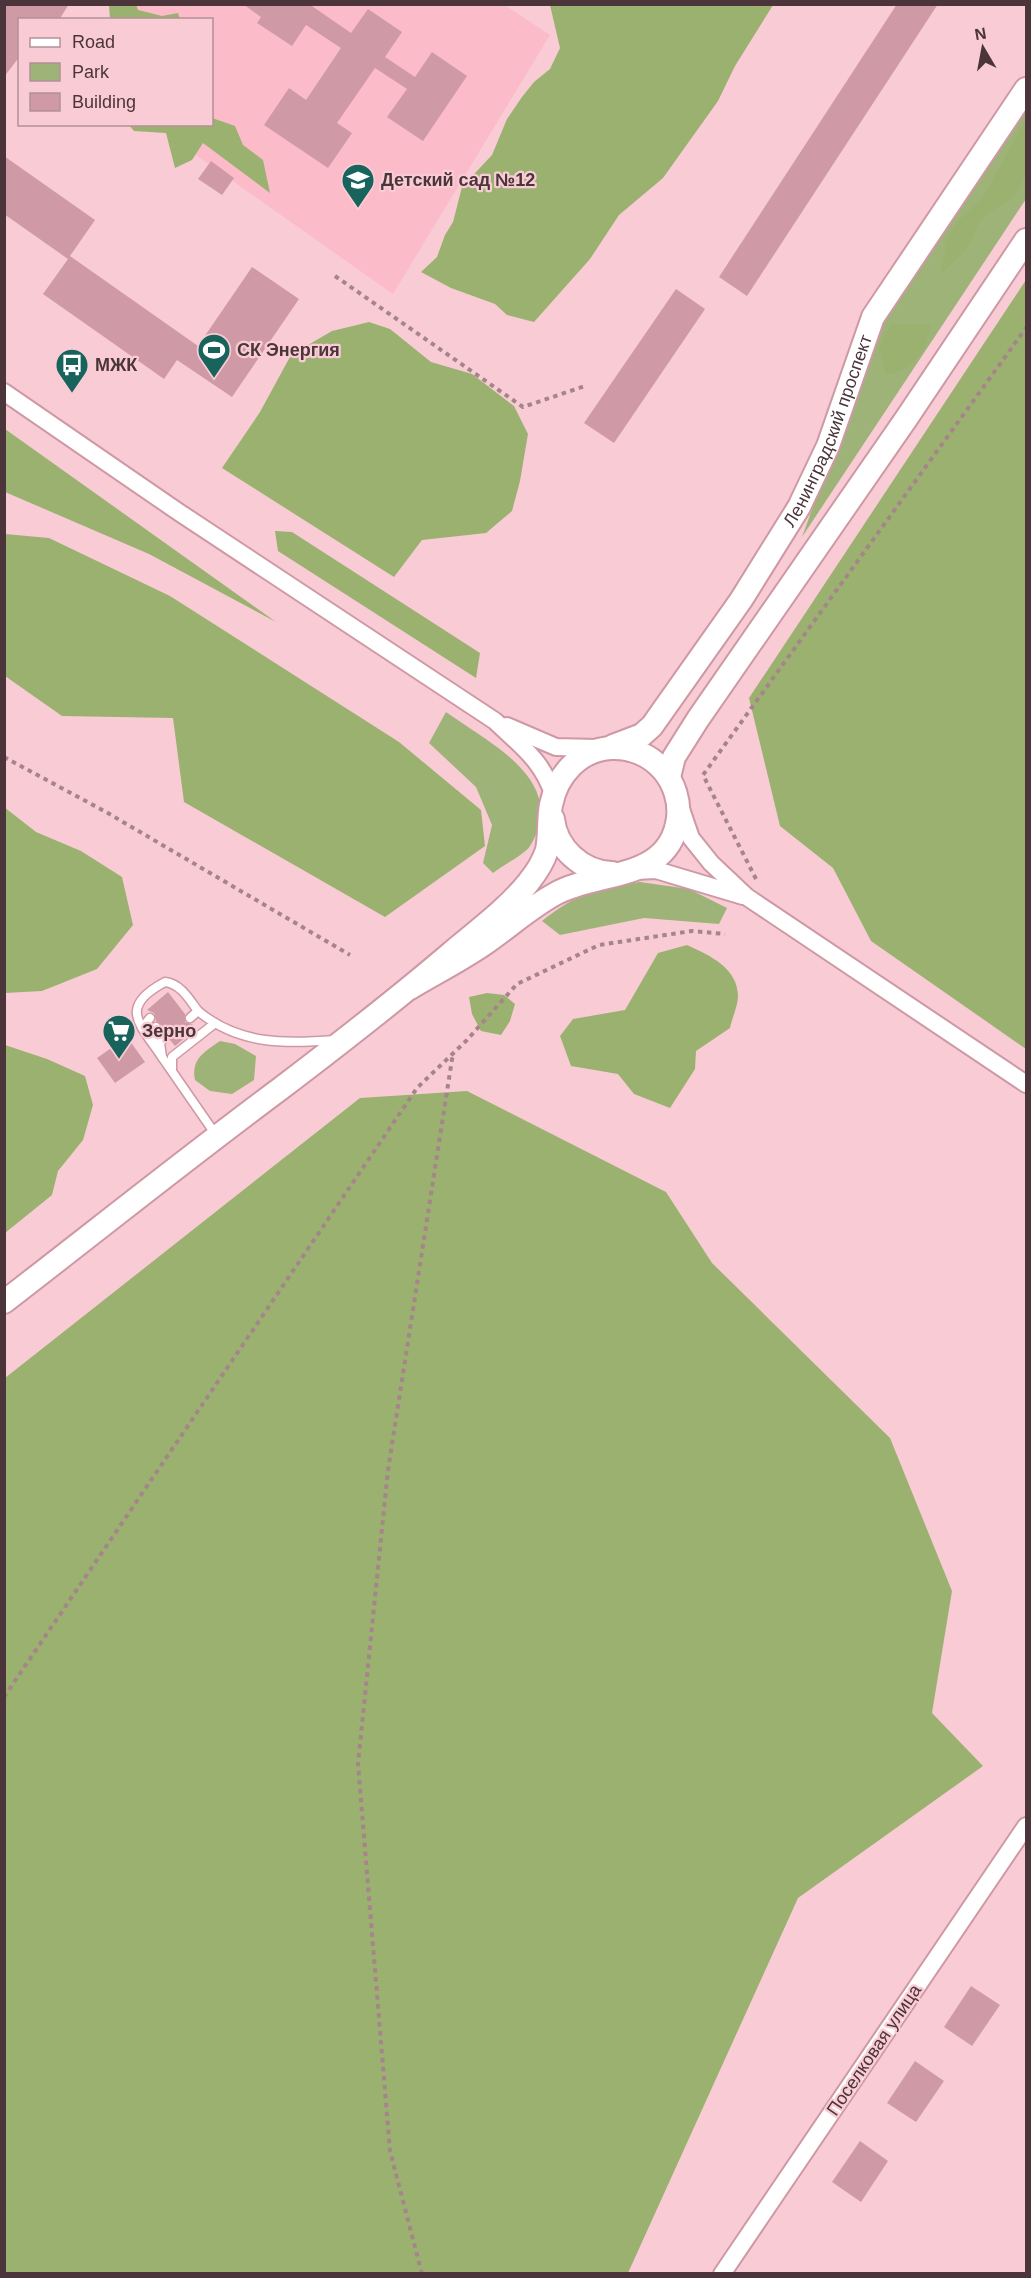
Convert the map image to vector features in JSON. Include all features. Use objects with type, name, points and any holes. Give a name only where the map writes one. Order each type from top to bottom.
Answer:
[{"type":"main road","name":"Ленинградский проспект","points":[[605,748],[642,735],[652,726],[760,571],[799,507],[828,446],[873,317],[1026,89]]},
{"type":"main road","points":[[410,988],[486,944],[557,893],[590,880],[646,865],[664,850],[678,820],[673,787],[674,757],[1026,240]]},
{"type":"main road","points":[[4,1302],[216,1136],[347,1039],[514,899],[536,872],[547,848],[551,805],[560,779],[572,765],[587,754],[605,748],[616,747],[637,751],[655,762],[673,787]]},
{"type":"main road","points":[[554,796],[552,807],[554,826],[566,850],[580,862],[596,870],[605,873],[625,872]]},
{"type":"street","points":[[4,392],[180,513],[495,721],[542,768],[548,777],[554,796]]},
{"type":"street","points":[[495,721],[556,747],[605,748]]},
{"type":"street","points":[[673,787],[690,838],[711,863],[747,897],[1026,1084]]},
{"type":"street","points":[[625,872],[656,870],[747,897]]},
{"type":"street","name":"Поселковая улица","points":[[722,2274],[1026,1826]]},
{"type":"lane","points":[[216,1136],[148,1035],[136,1012],[142,997],[165,982],[172,983],[213,1024],[247,1036],[272,1042],[295,1043],[347,1039]]},
{"type":"lane","points":[[175,997],[180,994],[185,995]]},
{"type":"lane","points":[[182,1005],[192,1003]]},
{"type":"lane","points":[[190,1018],[198,1011]]},
{"type":"lane","points":[[148,1035],[146,1023],[150,1017]]},
{"type":"lane","points":[[172,1071],[170,1065],[172,1057],[213,1024]]},
{"type":"lane","points":[[154,1046],[153,1034],[156,1027]]},
{"type":"lane","points":[[162,1057],[160,1043],[165,1037]]},
{"type":"path","points":[[335,276],[523,407],[585,386]]},
{"type":"path","points":[[756,879],[704,775],[1026,328]]},
{"type":"path","points":[[4,757],[106,812],[350,955]]},
{"type":"path","points":[[4,1697],[417,1088],[517,984],[599,945],[692,931],[725,934]]},
{"type":"path","points":[[422,2274],[390,2151],[358,1764],[388,1470],[453,1053]]},
{"type":"shaded area","name":"Детский сад №12","points":[[121,4],[503,4],[550,35],[393,294],[154,126],[213,126],[213,18],[112,18]]},
{"type":"green space","points":[[109,5],[136,5],[138,10],[162,16],[178,13],[180,18],[110,18]]},
{"type":"green space","points":[[550,5],[773,5],[735,66],[718,101],[663,178],[619,215],[590,259],[534,322],[507,315],[495,304],[451,288],[421,272],[437,257],[445,235],[453,222],[462,187],[492,155],[507,119],[522,97],[534,82],[550,69],[560,48]]},
{"type":"green space","points":[[1026,104],[1026,199],[802,537],[878,329]]},
{"type":"green space","points":[[213,118],[235,126],[243,145],[263,160],[270,193],[203,143],[192,160],[175,168],[166,133],[134,131],[130,126],[213,126]]},
{"type":"green space","points":[[1026,120],[1026,176],[1013,197],[979,221],[969,246],[941,275],[947,239],[962,217],[982,199]]},
{"type":"green space","points":[[1026,280],[1026,1049],[871,941],[833,868],[780,826],[749,698]]},
{"type":"green space","points":[[369,322],[390,329],[431,362],[472,374],[514,406],[528,434],[512,511],[486,533],[422,540],[394,577],[222,468],[260,412],[291,355],[332,331]]},
{"type":"green space","points":[[892,324],[930,324],[926,343],[917,358],[904,368],[886,375],[879,347]]},
{"type":"green space","points":[[4,429],[276,622],[149,554],[5,492]]},
{"type":"green space","points":[[275,531],[292,532],[480,653],[476,678],[278,551]]},
{"type":"green space","points":[[5,534],[49,538],[170,596],[399,742],[481,810],[485,846],[385,917],[184,802],[173,718],[62,716],[5,676]]},
{"type":"green space","points":[[446,712],[502,751],[519,766],[532,783],[540,802],[540,823],[530,846],[493,873],[483,863],[492,825],[476,787],[429,743]]},
{"type":"green space","points":[[4,807],[36,832],[81,851],[122,877],[133,925],[97,969],[42,991],[5,993]]},
{"type":"green space","points":[[640,882],[689,889],[727,908],[719,924],[644,918],[560,935],[542,921],[588,893]]},
{"type":"green space","points":[[687,945],[713,958],[728,970],[737,986],[738,1000],[730,1028],[696,1051],[695,1069],[670,1108],[634,1094],[618,1074],[571,1066],[560,1036],[573,1019],[625,1010],[658,953]]},
{"type":"green space","points":[[487,993],[504,995],[515,1004],[510,1021],[501,1035],[481,1031],[472,1014],[469,997]]},
{"type":"green space","points":[[220,1041],[235,1044],[256,1056],[254,1080],[232,1094],[210,1091],[195,1080],[197,1061]]},
{"type":"green space","points":[[5,1045],[47,1059],[85,1076],[93,1105],[83,1140],[58,1171],[52,1195],[5,1233]]},
{"type":"green space","points":[[467,1091],[666,1192],[712,1263],[890,1438],[952,1591],[932,1713],[983,1766],[798,1898],[628,2273],[5,2273],[5,1378],[360,1098]]},
{"type":"building","points":[[4,4],[69,4],[60,18],[18,18],[18,59],[4,77]]},
{"type":"building","points":[[243,4],[309,4],[351,33],[368,9],[402,32],[385,57],[415,77],[432,52],[467,76],[423,141],[387,117],[407,89],[375,68],[337,123],[352,133],[328,168],[264,125],[289,88],[306,100],[341,48],[306,25],[292,46],[257,23],[261,17]]},
{"type":"building","points":[[897,4],[938,4],[747,296],[719,277]]},
{"type":"building","points":[[4,156],[95,220],[70,256],[198,346],[252,267],[299,299],[232,397],[177,360],[164,379],[43,294],[68,259],[4,214]]},
{"type":"building","points":[[211,161],[234,178],[222,195],[198,179]]},
{"type":"building","points":[[676,289],[705,309],[614,443],[584,423]]},
{"type":"building","points":[[168,992],[185,1014],[185,1022],[192,1024],[196,1029],[175,1046],[170,1040],[169,1033],[163,1031],[161,1024],[156,1021],[154,1013],[147,1010]]},
{"type":"building","points":[[127,1037],[145,1062],[115,1083],[97,1058]]},
{"type":"building","points":[[971,1986],[1000,2005],[972,2046],[944,2027]]},
{"type":"building","points":[[915,2061],[944,2081],[916,2122],[887,2103]]},
{"type":"building","points":[[860,2141],[888,2161],[861,2202],[832,2182]]},
{"type":"place","name":"Детский сад №12","points":[[358,209]]},
{"type":"place","name":"СК Энергия","points":[[214,379]]},
{"type":"place","name":"МЖК","points":[[72,394]]},
{"type":"place","name":"Зерно","points":[[119,1060]]}]
